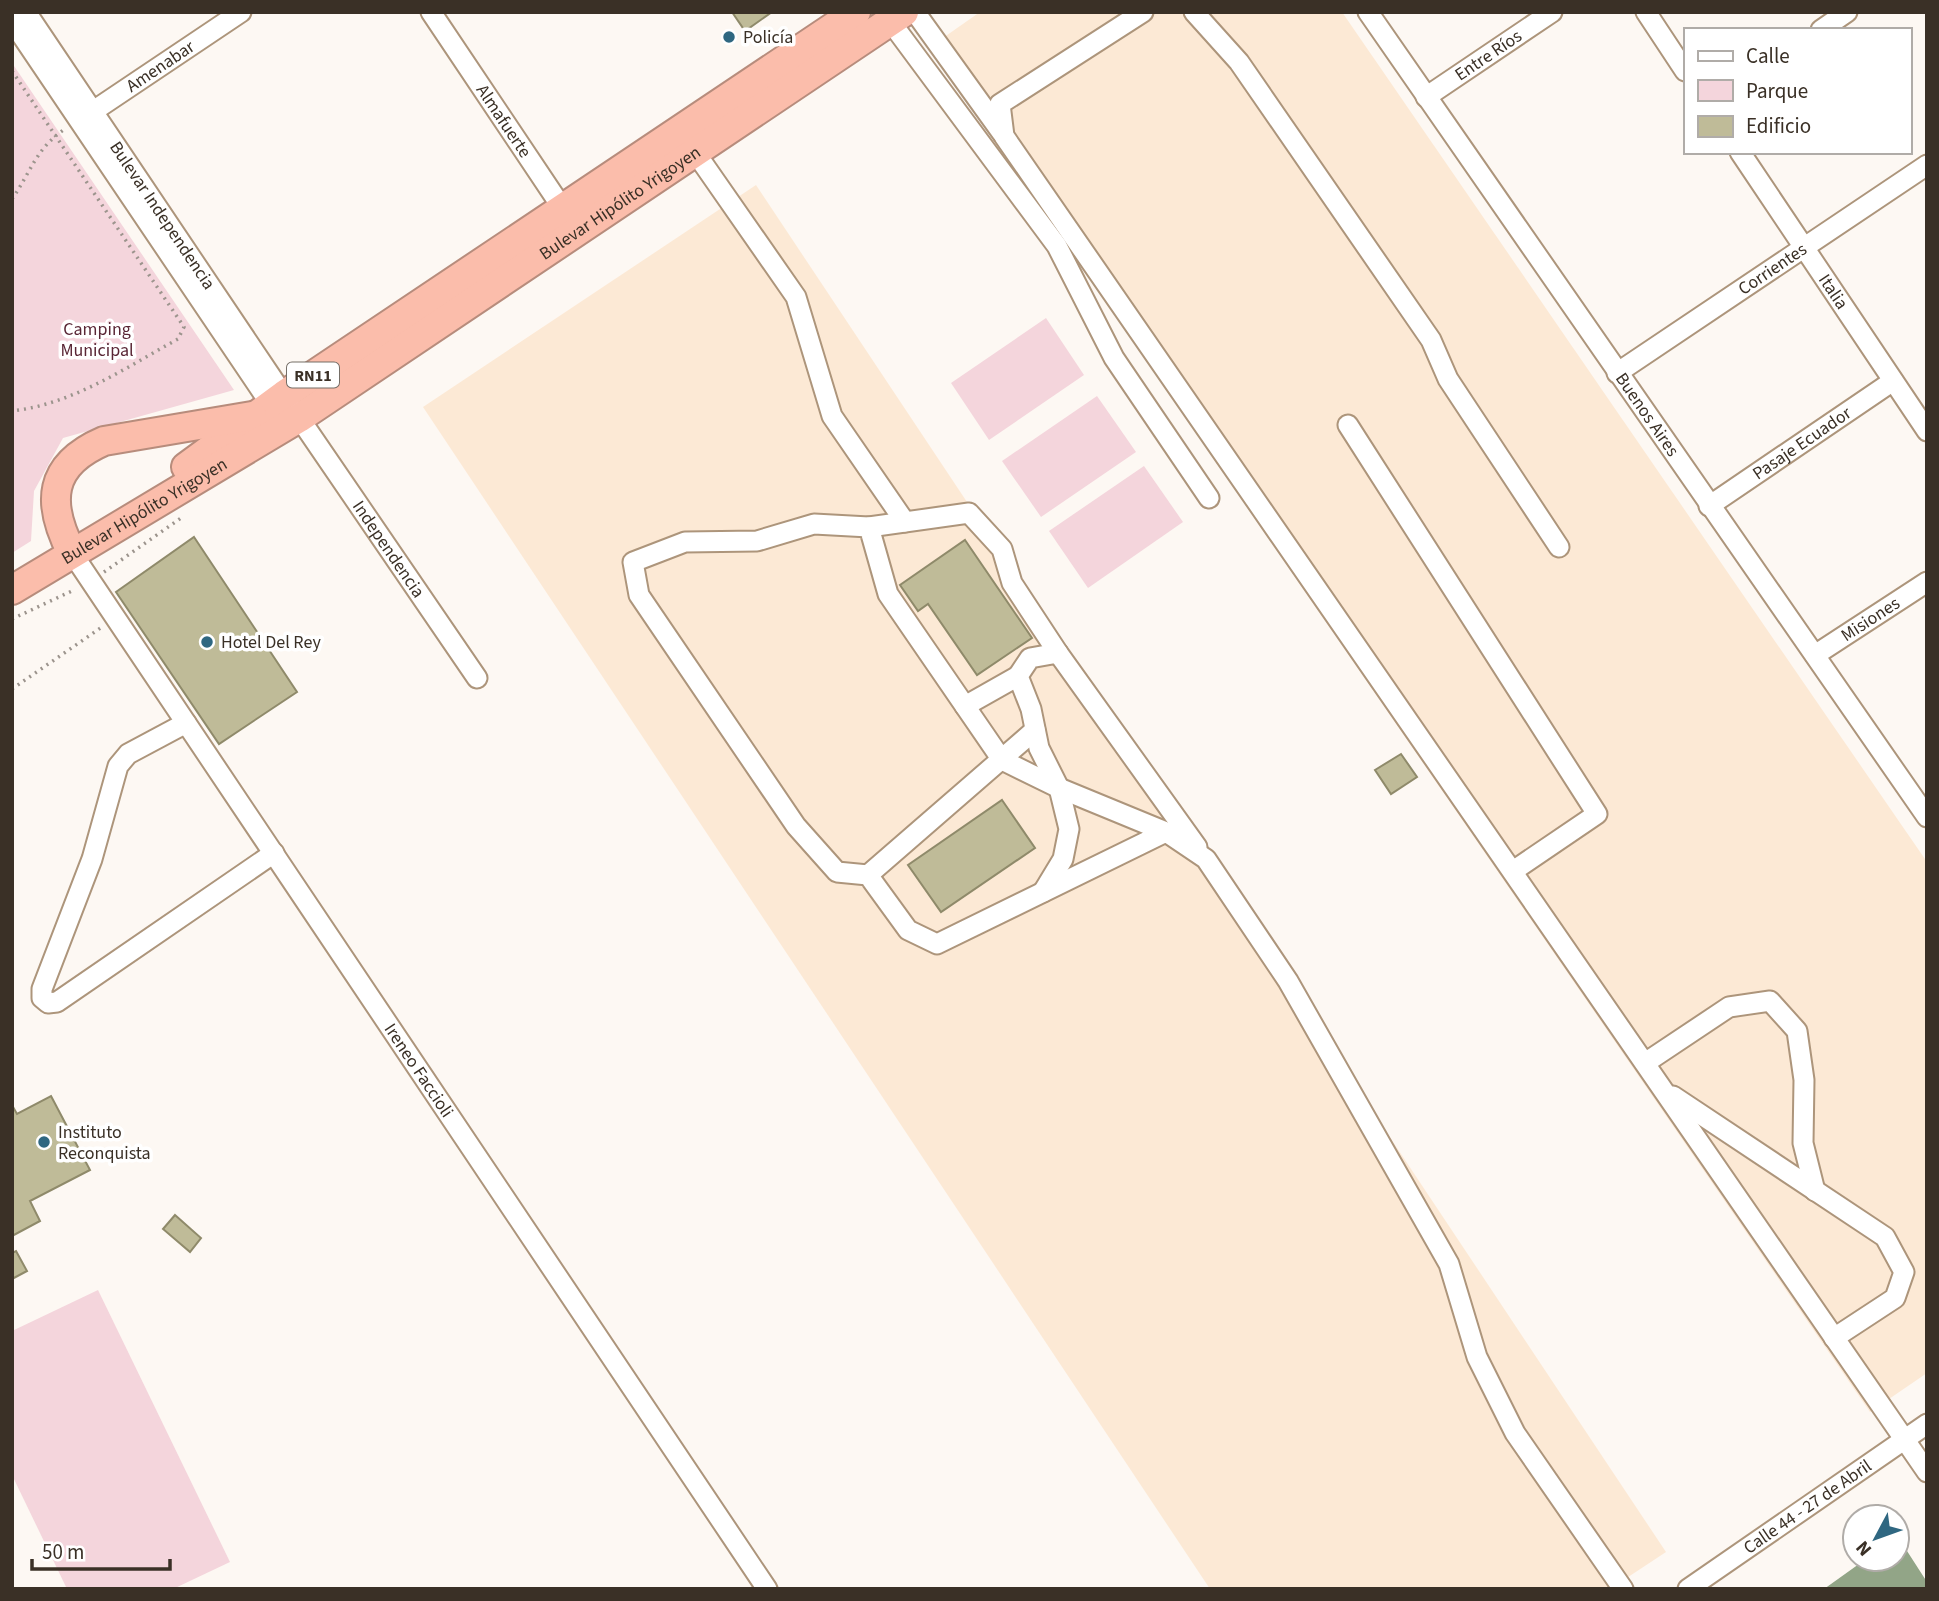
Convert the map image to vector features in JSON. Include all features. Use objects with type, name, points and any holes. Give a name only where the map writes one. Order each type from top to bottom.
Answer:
[{"type":"highway","name":"Bulevar Hipólito Yrigoyen","points":[[72,553],[566,213],[849,14]]},
{"type":"highway","name":"Bulevar Hipólito Yrigoyen","points":[[566,213],[695,152],[903,15]]},
{"type":"highway","name":"RN11","points":[[12,590],[72,553],[62,533],[57,514],[57,488],[69,461],[86,449],[104,441],[279,412]]},
{"type":"street","name":"Bulevar Independencia","points":[[26,12],[86,116],[279,412]]},
{"type":"street","name":"Amenabar","points":[[86,116],[241,12]]},
{"type":"street","name":"Almafuerte","points":[[431,12],[566,213]]},
{"type":"street","points":[[1004,136],[1000,104],[1143,12]]},
{"type":"street","points":[[1194,12],[1239,62],[1431,340],[1448,379],[1559,547]]},
{"type":"street","name":"Buenos Aires","points":[[1368,12],[1709,506],[1926,813]]},
{"type":"street","name":"Entre Ríos","points":[[1426,97],[1552,12]]},
{"type":"street","points":[[1646,12],[1684,69]]},
{"type":"street","points":[[1824,28],[1847,12]]},
{"type":"street","points":[[903,15],[1004,136],[1927,1472]]},
{"type":"street","points":[[903,15],[1057,246],[1114,358],[1209,498]]},
{"type":"street","name":"Bulevar Independencia","points":[[12,21],[86,116]]},
{"type":"street","points":[[695,152],[796,297],[832,416],[905,522]]},
{"type":"street","name":"Italia","points":[[1741,154],[1927,431]]},
{"type":"street","name":"Corrientes","points":[[1617,373],[1927,165]]},
{"type":"street","name":"Pasaje Ecuador","points":[[1709,506],[1893,381]]},
{"type":"street","name":"Independencia","points":[[279,412],[477,678]]},
{"type":"street","points":[[1348,425],[1597,814],[1513,871]]},
{"type":"street","points":[[1035,730],[868,875],[837,872],[796,826],[639,595],[633,562],[685,542],[757,541],[814,524],[869,527],[969,513],[1002,549],[1012,583],[1058,653],[1206,859],[1287,981],[1449,1264],[1477,1357],[1515,1433],[1623,1589]]},
{"type":"street","points":[[869,527],[888,594],[1002,760],[1059,788],[1166,832],[1206,859]]},
{"type":"street","name":"Ireneo Faccioli","points":[[72,553],[767,1589]]},
{"type":"street","name":"Misiones","points":[[1815,655],[1927,582]]},
{"type":"street","points":[[965,706],[1018,676],[1030,658],[1058,653]]},
{"type":"street","points":[[1018,676],[1031,709],[1039,748],[1059,788],[1069,829],[1063,859],[1042,893]]},
{"type":"street","points":[[186,723],[128,754],[118,766],[92,859],[42,989],[42,998],[48,1003],[57,1002],[274,853]]},
{"type":"street","points":[[868,875],[908,929],[937,944],[1166,832]]},
{"type":"street","points":[[1646,1063],[1730,1007],[1770,1001],[1797,1031],[1804,1080],[1802,1143],[1815,1191]]},
{"type":"street","points":[[1665,1091],[1885,1237],[1904,1272],[1895,1298],[1835,1338]]},
{"type":"street","name":"Calle 44 - 27 de Abril","points":[[1688,1589],[1927,1424]]},
{"type":"path","points":[[12,71],[184,327],[178,339],[72,397],[53,404],[12,411]]},
{"type":"path","points":[[12,199],[26,179],[39,152],[56,135],[86,116]]},
{"type":"path","points":[[12,689],[116,618]]},
{"type":"shaded area","points":[[980,12],[1342,12],[1927,862],[1927,1373],[1870,1412],[930,47]]},
{"type":"shaded area","points":[[756,185],[1666,1552],[1610,1589],[1210,1589],[423,407]]},
{"type":"shaded area","points":[[1911,1557],[1927,1582],[1927,1589],[1824,1589],[1846,1573],[1911,1573]]},
{"type":"green space","name":"Camping Municipal","points":[[12,63],[234,390],[63,438],[34,491],[31,541],[12,553]]},
{"type":"green space","points":[[1046,318],[1084,375],[989,440],[951,383]]},
{"type":"green space","points":[[1097,396],[1136,452],[1041,517],[1002,461]]},
{"type":"green space","points":[[1144,466],[1183,522],[1088,588],[1049,531]]},
{"type":"green space","points":[[98,1290],[230,1562],[173,1589],[67,1589],[12,1475],[12,1331]]},
{"type":"building","points":[[732,12],[772,12],[745,31]]},
{"type":"building","name":"Hotel Del Rey","points":[[194,537],[297,692],[219,744],[116,592]]},
{"type":"building","points":[[965,540],[1032,638],[977,675],[928,604],[918,611],[900,585]]},
{"type":"building","points":[[1401,754],[1417,777],[1391,794],[1375,770]]},
{"type":"building","points":[[1002,800],[1035,848],[941,912],[908,865]]},
{"type":"building","name":"Instituto Reconquista","points":[[51,1096],[90,1170],[30,1201],[40,1221],[12,1236],[12,1105],[17,1114]]},
{"type":"building","points":[[175,1215],[201,1238],[190,1252],[163,1229]]},
{"type":"building","points":[[16,1251],[27,1271],[12,1279],[12,1253]]},
{"type":"place","name":"Policía","points":[[729,37]]},
{"type":"place","name":"Hotel Del Rey","points":[[207,642]]},
{"type":"place","name":"Instituto Reconquista","points":[[44,1142]]}]
